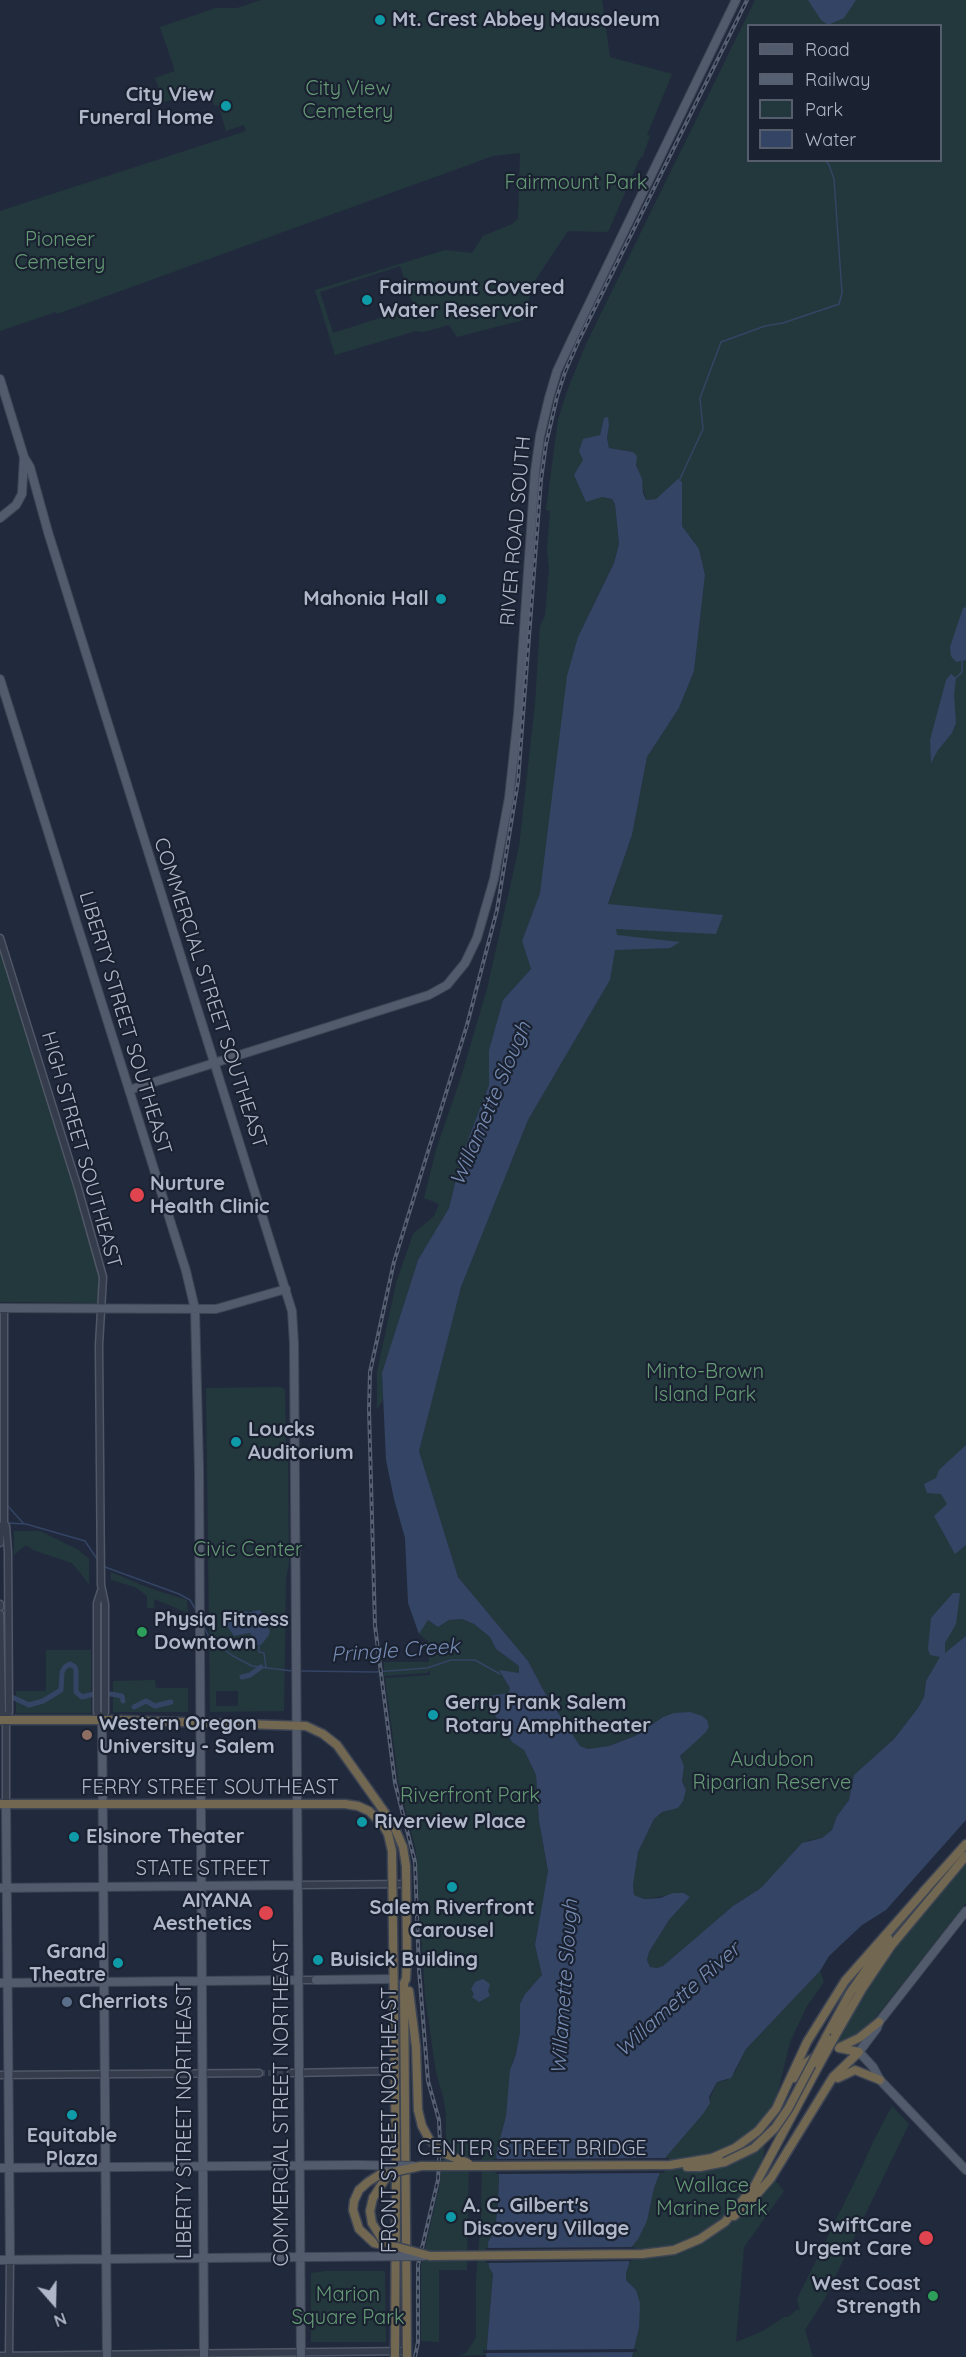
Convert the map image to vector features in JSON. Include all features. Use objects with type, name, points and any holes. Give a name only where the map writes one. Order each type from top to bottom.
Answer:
[{"type":"highway","points":[[3,1720],[102,1720],[301,1726]]},
{"type":"highway","name":"FRONT STREET NORTHEAST","points":[[301,1726],[329,1737],[340,1750],[399,1835],[405,1857],[407,2354]]},
{"type":"highway","name":"FERRY STREET SOUTHEAST","points":[[3,1805],[351,1804],[369,1811],[382,1825],[391,1842],[393,1884]]},
{"type":"highway","points":[[725,2222],[762,2175],[819,2065],[830,2036],[863,1972],[926,1890],[966,1844]]},
{"type":"highway","points":[[830,2036],[891,1946],[966,1856]]},
{"type":"highway","name":"FRONT STREET NORTHEAST","points":[[393,1884],[395,2354]]},
{"type":"highway","name":"CENTER STREET BRIDGE","points":[[670,2165],[699,2161],[728,2152],[750,2137],[771,2116],[782,2099],[807,2042],[834,1996],[860,1962],[926,1890]]},
{"type":"highway","points":[[406,1979],[409,1983],[416,2047],[418,2110],[422,2126],[429,2139],[443,2153],[483,2166]]},
{"type":"highway","points":[[782,2099],[804,2064],[820,2054],[859,2038],[879,2022]]},
{"type":"highway","name":"CENTER STREET BRIDGE","points":[[421,2166],[670,2165],[700,2168],[714,2166],[740,2156],[762,2142],[788,2109],[830,2036]]},
{"type":"highway","points":[[839,2048],[859,2052]]},
{"type":"highway","points":[[395,2163],[373,2198],[370,2211],[372,2223],[379,2236],[390,2245],[430,2256],[656,2253],[691,2244],[709,2234],[750,2202],[761,2191],[833,2077],[859,2052]]},
{"type":"highway","points":[[827,2089],[843,2074],[855,2070],[880,2080]]},
{"type":"highway","points":[[396,2248],[374,2243],[359,2229],[353,2210],[359,2190],[379,2175],[421,2166]]},
{"type":"main road","name":"RIVER ROAD SOUTH","points":[[215,1063],[423,997],[447,985],[462,969],[477,938],[494,879],[506,816],[518,715],[535,472],[540,436],[552,385],[736,0]]},
{"type":"main road","name":"COMMERCIAL STREET SOUTHEAST","points":[[0,382],[24,458],[30,466],[51,543],[292,1311],[294,1331],[294,1646],[296,1713],[301,1726]]},
{"type":"main road","points":[[0,518],[16,506],[22,494],[24,458]]},
{"type":"main road","name":"LIBERTY STREET SOUTHEAST","points":[[0,679],[186,1271],[195,1309],[199,1469],[200,1886]]},
{"type":"main road","points":[[129,1090],[215,1063]]},
{"type":"main road","points":[[2,1308],[222,1308],[286,1289]]},
{"type":"main road","name":"HIGH STREET SOUTHEAST","points":[[102,1720],[107,2356]]},
{"type":"main road","points":[[297,1885],[297,1803],[301,1726]]},
{"type":"main road","points":[[3,1805],[4,2168],[10,2259]]},
{"type":"main road","name":"STATE STREET","points":[[3,1888],[297,1885]]},
{"type":"main road","name":"COMMERCIAL STREET NORTHEAST","points":[[297,1885],[298,1980],[295,2072],[299,2135],[301,2355]]},
{"type":"main road","name":"LIBERTY STREET NORTHEAST","points":[[200,1886],[204,2355]]},
{"type":"main road","points":[[966,1911],[879,2022],[859,2052],[873,2067],[880,2080],[966,2170]]},
{"type":"main road","points":[[104,1972],[123,1982]]},
{"type":"main road","points":[[316,1980],[393,1979]]},
{"type":"main road","points":[[4,1983],[298,1980]]},
{"type":"main road","name":"CENTER STREET BRIDGE","points":[[4,2168],[202,2166],[299,2162],[421,2166]]},
{"type":"main road","points":[[0,2259],[430,2256]]},
{"type":"street","name":"HIGH STREET SOUTHEAST","points":[[0,938],[101,1263],[103,1288],[99,1355],[101,1591],[97,1602],[97,1712],[102,1720]]},
{"type":"street","points":[[2,1308],[4,1533],[9,1712],[3,1720]]},
{"type":"street","points":[[0,1543],[4,1533]]},
{"type":"street","points":[[0,1614],[3,1805]]},
{"type":"street","name":"STATE STREET","points":[[297,1885],[406,1884]]},
{"type":"street","points":[[298,1980],[316,1980]]},
{"type":"street","points":[[295,2072],[394,2072]]},
{"type":"street","points":[[4,2075],[259,2073]]},
{"type":"street","points":[[9,2356],[10,2259]]},
{"type":"street","points":[[0,2356],[407,2354]]},
{"type":"green space","points":[[261,0],[602,0],[610,57],[672,74],[647,135],[650,136],[642,158],[640,158],[609,230],[607,232],[568,231],[534,282],[523,320],[457,337],[449,325],[423,332],[416,331],[335,355],[315,290],[445,250],[472,253],[483,236],[512,224],[518,219],[520,153],[493,156],[57,314],[56,312],[0,331],[0,211],[246,131],[244,125],[226,131],[218,105],[215,106],[212,100],[210,101],[205,91],[164,102],[155,78],[175,71],[160,27],[216,8],[237,8]],"holes":[[[400,266],[414,307],[333,333],[320,292]]]},
{"type":"green space","name":"Minto-Brown Island Park","points":[[755,0],[966,0],[966,1636],[945,1654],[926,1681],[924,1697],[918,1708],[894,1739],[854,1775],[849,1800],[837,1816],[832,1830],[822,1838],[810,1840],[795,1850],[787,1863],[761,1888],[733,1906],[663,1966],[657,1968],[650,1967],[647,1960],[649,1952],[669,1920],[690,1897],[684,1893],[644,1899],[634,1895],[633,1885],[638,1852],[654,1819],[662,1812],[678,1808],[685,1786],[682,1781],[684,1766],[680,1757],[694,1742],[663,1717],[635,1736],[609,1746],[588,1749],[580,1746],[545,1693],[528,1661],[458,1577],[419,1451],[461,1287],[528,1120],[610,980],[608,905],[632,835],[647,757],[679,708],[694,671],[705,575],[699,549],[682,526],[682,482],[678,480],[656,499],[646,500],[633,452],[609,448],[607,438],[609,425],[604,418],[600,435],[584,460],[602,497],[612,499],[615,504],[619,544],[614,563],[578,637],[540,893],[522,941],[531,969],[503,1000],[489,1050],[489,1085],[462,1155],[449,1208],[418,1260],[382,1373],[383,1400],[377,1409],[377,1372],[396,1283],[413,1234],[434,1216],[439,1204],[424,1198],[436,1150],[487,989],[519,847],[535,704],[540,626],[545,616],[549,569],[547,549],[550,511],[546,510],[558,420],[586,344]]},
{"type":"green space","points":[[0,946],[79,1198],[100,1274],[97,1303],[0,1302]]},
{"type":"green space","name":"Civic Center","points":[[281,1387],[285,1390],[289,1564],[286,1579],[284,1711],[210,1712],[206,1388]],"holes":[[[252,1611],[262,1617],[257,1622],[264,1624],[261,1645],[256,1645],[250,1633],[239,1635],[233,1631],[243,1612]],[[216,1691],[238,1691],[238,1706],[216,1706]]]},
{"type":"green space","points":[[14,1531],[40,1531],[77,1549],[89,1559],[89,1584],[72,1563],[33,1550],[26,1545],[14,1555]]},
{"type":"green space","points":[[111,1572],[149,1588],[187,1600],[188,1613],[154,1599],[154,1608],[147,1608],[147,1596],[135,1587],[111,1580]]},
{"type":"green space","name":"Riverfront Park","points":[[462,1619],[474,1624],[490,1637],[496,1649],[519,1666],[520,1674],[500,1671],[510,1688],[508,1693],[483,1698],[510,1740],[524,1750],[536,1775],[539,1821],[548,1872],[535,1945],[542,1975],[525,1994],[520,2004],[520,2032],[512,2063],[506,2116],[496,2154],[499,2177],[498,2203],[495,2231],[488,2242],[493,2274],[486,2355],[458,2356],[466,2353],[476,2338],[476,2280],[481,2217],[482,2155],[469,2155],[467,2270],[439,2270],[439,2342],[421,2341],[421,2265],[439,2188],[446,2142],[446,2115],[436,2072],[425,1996],[416,1851],[399,1784],[385,1678],[430,1675],[430,1670],[427,1673],[384,1676],[384,1662],[429,1662],[428,1641],[419,1634],[428,1620],[438,1627],[449,1620]]},
{"type":"green space","points":[[46,1650],[91,1650],[91,1713],[16,1713],[16,1691],[46,1691]]},
{"type":"green space","points":[[155,1680],[156,1688],[188,1688],[188,1712],[113,1712],[113,1681]]},
{"type":"green space","points":[[966,1863],[966,1903],[865,2031],[833,2045],[874,1977],[916,1922]]},
{"type":"green space","name":"Wallace Marine Park","points":[[820,1971],[824,1982],[807,2006],[790,2042],[777,2096],[770,2109],[762,2165],[784,2191],[744,2247],[736,2342],[763,2331],[798,2309],[800,2311],[797,2299],[892,2106],[909,2124],[824,2300],[805,2330],[813,2357],[632,2357],[639,2328],[636,2290],[626,2280],[630,2249],[647,2221],[654,2188],[666,2157],[703,2114],[717,2082],[727,2080],[735,2072],[746,2049]]},
{"type":"green space","name":"Marion Square Park","points":[[385,2271],[386,2342],[311,2342],[311,2273]]},
{"type":"water","points":[[808,0],[856,0],[844,18],[830,24],[821,20]]},
{"type":"water","name":"Willamette River","points":[[608,417],[609,448],[633,452],[637,456],[636,465],[642,479],[646,500],[656,499],[678,479],[682,482],[682,526],[699,549],[705,575],[694,671],[679,708],[647,757],[632,835],[608,904],[723,915],[716,934],[616,929],[617,935],[680,942],[670,948],[615,950],[610,980],[528,1120],[461,1287],[419,1451],[458,1577],[528,1661],[545,1693],[580,1746],[588,1749],[609,1746],[635,1736],[663,1717],[674,1713],[690,1712],[707,1720],[709,1727],[705,1733],[680,1756],[684,1766],[682,1781],[686,1790],[683,1801],[678,1808],[662,1812],[654,1819],[638,1852],[633,1885],[634,1895],[644,1899],[684,1893],[690,1897],[669,1920],[649,1952],[647,1960],[650,1967],[663,1966],[733,1906],[761,1888],[802,1843],[822,1838],[832,1830],[837,1816],[849,1800],[854,1775],[894,1739],[924,1697],[926,1681],[940,1657],[930,1655],[928,1649],[931,1618],[953,1593],[960,1593],[956,1624],[945,1643],[945,1653],[966,1636],[966,1820],[886,1910],[862,1925],[829,1956],[820,1971],[746,2049],[731,2078],[717,2082],[709,2097],[710,2103],[703,2114],[666,2157],[654,2188],[647,2221],[630,2249],[626,2280],[636,2290],[640,2303],[639,2328],[632,2357],[486,2357],[493,2274],[489,2267],[488,2242],[495,2231],[498,2203],[499,2177],[496,2154],[506,2116],[510,2070],[520,2032],[520,2004],[525,1994],[542,1975],[535,1945],[548,1871],[539,1821],[536,1775],[524,1750],[512,1742],[483,1697],[508,1693],[510,1688],[499,1670],[519,1673],[519,1666],[496,1649],[490,1637],[474,1624],[462,1619],[449,1620],[438,1627],[428,1620],[419,1634],[408,1603],[405,1538],[386,1460],[382,1373],[418,1260],[449,1208],[462,1155],[489,1085],[489,1050],[503,1000],[531,969],[522,941],[540,893],[567,676],[578,637],[614,563],[619,544],[615,504],[612,499],[602,497],[586,502],[574,475],[583,460],[579,451],[583,439],[600,435],[604,418]]},
{"type":"water","points":[[966,607],[966,660],[956,662],[951,656],[950,647],[963,608]]},
{"type":"water","points":[[951,674],[956,678],[954,695],[956,723],[952,733],[931,763],[930,740],[946,680]]},
{"type":"water","points":[[966,1445],[966,1545],[955,1554],[934,1516],[947,1504],[941,1494],[927,1493],[924,1484],[936,1478],[939,1470]]},
{"type":"water","points":[[227,1610],[250,1612],[259,1610],[264,1614],[258,1622],[267,1626],[270,1631],[269,1635],[261,1645],[256,1645],[250,1633],[234,1636],[221,1617]]},
{"type":"water","points":[[483,1979],[490,1984],[488,1991],[490,1996],[479,2002],[472,1997],[474,1994],[471,1989],[475,1982]]},
{"type":"pier","points":[[669,2158],[664,2173],[496,2174],[493,2159]]},
{"type":"pier","points":[[635,2247],[632,2261],[486,2263],[486,2248]]},
{"type":"pier","points":[[637,2349],[637,2352],[483,2353],[483,2350]]},
{"type":"waterway","name":"Willamette Slough","points":[[679,481],[703,429],[700,398],[721,342],[839,304],[842,293],[834,179],[827,162]]},
{"type":"waterway","points":[[956,678],[962,672],[962,661]]},
{"type":"waterway","name":"Pringle Creek","points":[[7,1505],[23,1523]]},
{"type":"waterway","name":"Pringle Creek","points":[[7,1523],[26,1524],[85,1541],[99,1562]]},
{"type":"waterway","name":"Pringle Creek","points":[[105,1567],[179,1594],[190,1600],[196,1610]]},
{"type":"waterway","name":"Pringle Creek","points":[[203,1625],[210,1639],[233,1656],[252,1666],[292,1671]]},
{"type":"waterway","points":[[259,1645],[259,1652],[264,1653],[266,1668]]},
{"type":"waterway","name":"Pringle Creek","points":[[300,1671],[375,1672],[427,1668],[451,1660],[475,1660],[500,1674]]},
{"type":"waterway","points":[[12,1697],[29,1705],[43,1701],[61,1690],[62,1672],[70,1664],[75,1667],[76,1671],[76,1692],[82,1697],[94,1694]]},
{"type":"waterway","points":[[242,1677],[250,1675],[261,1667]]},
{"type":"waterway","points":[[111,1694],[122,1696],[123,1701]]},
{"type":"waterway","points":[[134,1707],[146,1701],[155,1706],[171,1702]]},
{"type":"tunnel","points":[[259,2073],[285,2073]]},
{"type":"railway","points":[[415,2357],[418,2342],[418,2265],[438,2180],[439,2120],[428,2081],[419,1970],[415,1862],[395,1783],[375,1626],[370,1372],[394,1262],[467,1025],[497,910],[518,781],[541,480],[546,444],[557,397],[579,340],[747,0]]},
{"type":"place","name":"Mt. Crest Abbey Mausoleum","points":[[380,20]]},
{"type":"place","name":"City View Funeral Home","points":[[226,106]]},
{"type":"place","name":"Fairmount Covered Water Reservoir","points":[[367,300]]},
{"type":"place","name":"Mahonia Hall","points":[[441,599]]},
{"type":"place","name":"Nurture Health Clinic","points":[[137,1195]]},
{"type":"place","name":"Loucks Auditorium","points":[[236,1442]]},
{"type":"place","name":"Physiq Fitness Downtown","points":[[142,1632]]},
{"type":"place","name":"Gerry Frank Salem Rotary Amphitheater","points":[[433,1715]]},
{"type":"place","name":"Western Oregon University - Salem","points":[[87,1735]]},
{"type":"place","name":"Riverview Place","points":[[362,1822]]},
{"type":"place","name":"Elsinore Theater","points":[[74,1837]]},
{"type":"place","name":"Salem Riverfront Carousel","points":[[452,1887]]},
{"type":"place","name":"AIYANA Aesthetics","points":[[266,1913]]},
{"type":"place","name":"Buisick Building","points":[[318,1960]]},
{"type":"place","name":"Grand Theatre","points":[[118,1963]]},
{"type":"place","name":"Cherriots","points":[[67,2002]]},
{"type":"place","name":"Equitable Plaza","points":[[72,2115]]},
{"type":"place","name":"A. C. Gilbert's Discovery Village","points":[[451,2217]]},
{"type":"place","name":"SwiftCare Urgent Care","points":[[926,2238]]},
{"type":"place","name":"West Coast Strength","points":[[933,2296]]},
{"type":"park label","name":"City View Cemetery","points":[[348,100]]},
{"type":"park label","name":"Fairmount Park","points":[[576,183]]},
{"type":"park label","name":"Pioneer Cemetery","points":[[60,252]]},
{"type":"park label","name":"Audubon Riparian Reserve","points":[[772,1772]]}]
